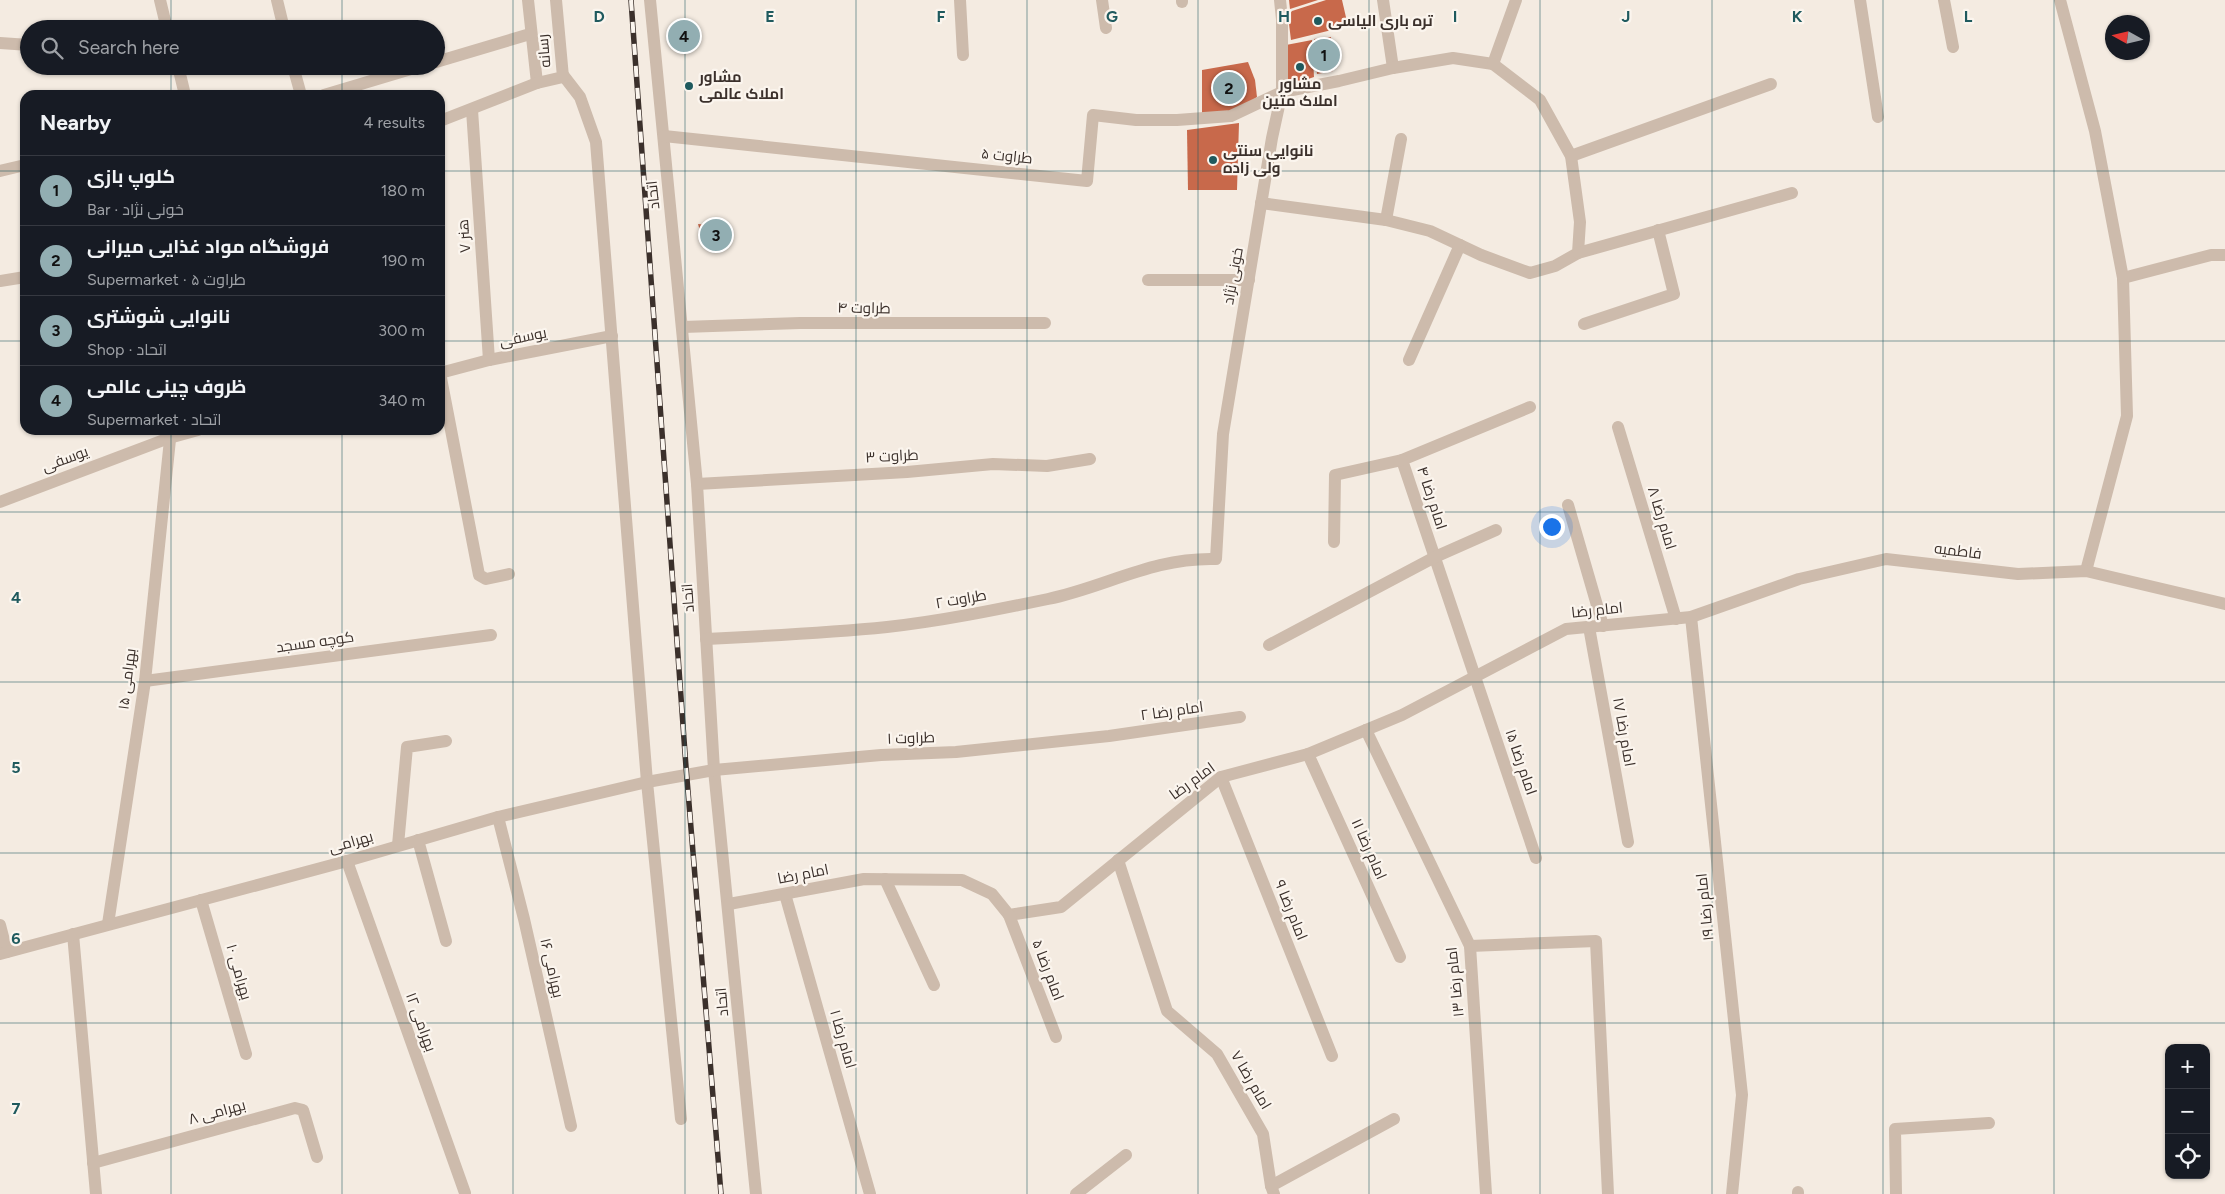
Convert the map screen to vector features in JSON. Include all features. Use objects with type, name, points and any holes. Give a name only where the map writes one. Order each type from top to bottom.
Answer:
[{"type":"street","points":[[160,0],[165,20]]},
{"type":"street","points":[[277,0],[282,20]]},
{"type":"street","name":"رسانه","points":[[528,0],[530,34],[537,83],[563,78],[556,0]]},
{"type":"street","name":"اتحاد","points":[[650,0],[697,484],[714,770],[729,904],[756,1194]]},
{"type":"street","points":[[960,0],[963,55]]},
{"type":"street","points":[[1102,0],[1106,28]]},
{"type":"street","name":"خونی نژاد","points":[[1216,559],[1223,434],[1261,203],[1282,92],[1282,19],[1280,0]]},
{"type":"street","points":[[1383,0],[1393,68]]},
{"type":"street","points":[[1493,64],[1516,0]]},
{"type":"street","points":[[1860,0],[1878,117]]},
{"type":"street","points":[[1944,0],[1953,47]]},
{"type":"street","points":[[2060,0],[2095,131],[2123,278],[2127,416],[2086,571]]},
{"type":"street","points":[[445,59],[530,34]]},
{"type":"street","points":[[0,43],[20,44]]},
{"type":"street","points":[[1282,92],[1340,81],[1393,68],[1453,58],[1493,64],[1540,100],[1571,156],[1580,222],[1578,253]]},
{"type":"street","points":[[180,75],[184,90]]},
{"type":"street","points":[[295,75],[300,90]]},
{"type":"street","points":[[341,90],[391,75]]},
{"type":"street","points":[[563,75],[580,97],[596,142],[647,782],[681,1118]]},
{"type":"street","points":[[445,119],[537,83]]},
{"type":"street","points":[[1571,156],[1771,84]]},
{"type":"street","name":"طراوت ۵","points":[[664,136],[1087,181],[1093,115],[1136,120],[1231,116],[1282,92]]},
{"type":"street","name":"هنر ۷","points":[[472,110],[489,360]]},
{"type":"street","points":[[1386,220],[1401,140]]},
{"type":"street","points":[[0,171],[20,166]]},
{"type":"street","points":[[1261,203],[1386,220],[1430,231],[1530,273],[1555,266],[1578,253],[1792,193]]},
{"type":"street","points":[[1584,324],[1674,294],[1658,230]]},
{"type":"street","points":[[1410,360],[1460,245]]},
{"type":"street","points":[[2123,278],[2211,255],[2225,255]]},
{"type":"street","points":[[0,281],[20,278]]},
{"type":"street","points":[[1148,280],[1249,280]]},
{"type":"street","name":"طراوت ۴","points":[[683,327],[800,323],[1045,323]]},
{"type":"street","name":"یوسفی","points":[[445,372],[489,360],[612,336]]},
{"type":"street","points":[[445,399],[479,575],[486,579],[509,574]]},
{"type":"street","name":"امام رضا ۴","points":[[1475,677],[1402,460],[1530,408]]},
{"type":"street","name":"امام رضا ۸","points":[[1618,427],[1676,619]]},
{"type":"street","name":"یوسفی","points":[[0,502],[168,435]]},
{"type":"street","name":"بهرامی ۱۵","points":[[108,924],[144,681],[170,435]]},
{"type":"street","name":"طراوت ۳","points":[[697,484],[907,472],[993,464],[1047,466],[1090,459]]},
{"type":"street","points":[[1334,542],[1335,475],[1402,460]]},
{"type":"street","points":[[1568,504],[1603,626]]},
{"type":"street","points":[[1269,645],[1435,557],[1496,530]]},
{"type":"street","name":"طراوت ۲","points":[[706,638],[888,627],[965,615],[1051,598],[1129,573],[1190,558],[1216,559]]},
{"type":"street","name":"فاطمیه","points":[[1691,617],[1799,579],[1886,558],[2018,574],[2086,571],[2225,604]]},
{"type":"street","name":"امام رضا","points":[[729,904],[864,879],[886,879],[962,880],[992,894],[1009,915],[1061,907],[1221,777],[1308,754],[1402,715],[1566,629],[1691,617]]},
{"type":"street","name":"امام رضا ۱۹","points":[[1691,617],[1742,1095],[1732,1194]]},
{"type":"street","name":"امام رضا ۱۷","points":[[1589,627],[1628,842]]},
{"type":"street","name":"کوچه مسجد","points":[[144,681],[491,635]]},
{"type":"street","name":"امام رضا ۱۵","points":[[1475,677],[1536,858]]},
{"type":"street","name":"امام رضا ۲","points":[[1109,736],[1240,717]]},
{"type":"street","name":"امام رضا ۱۳","points":[[1366,730],[1470,946],[1486,1194]]},
{"type":"street","name":"طراوت ۱","points":[[714,770],[881,755],[956,752],[1109,736]]},
{"type":"street","points":[[398,845],[407,747],[446,741]]},
{"type":"street","name":"امام رضا ۱۱","points":[[1308,754],[1400,958]]},
{"type":"street","name":"بهرامی","points":[[4,953],[347,861],[498,818],[647,782],[714,770]]},
{"type":"street","name":"امام رضا ۹","points":[[1221,777],[1332,1056]]},
{"type":"street","name":"بهرامی ۱۶","points":[[498,818],[524,919],[571,1126]]},
{"type":"street","points":[[418,840],[446,941]]},
{"type":"street","name":"امام رضا ۷","points":[[1118,860],[1168,1011],[1217,1054],[1263,1134],[1272,1190]]},
{"type":"street","name":"بهرامی ۱۲","points":[[347,861],[465,1193]]},
{"type":"street","points":[[886,879],[934,985]]},
{"type":"street","name":"امام رضا ۱","points":[[785,894],[870,1194]]},
{"type":"street","name":"بهرامی ۱۰","points":[[201,900],[246,1054]]},
{"type":"street","name":"امام رضا ۵","points":[[1009,915],[1056,1037]]},
{"type":"street","points":[[0,925],[4,953]]},
{"type":"street","points":[[73,934],[96,1194]]},
{"type":"street","points":[[1470,946],[1596,941],[1608,1194]]},
{"type":"street","name":"بهرامی ۸","points":[[93,1164],[295,1108],[303,1110],[317,1157]]},
{"type":"street","points":[[1272,1190],[1394,1118]]},
{"type":"street","points":[[1896,1194],[1895,1129],[1989,1122]]},
{"type":"street","points":[[1076,1194],[1126,1155]]},
{"type":"building","points":[[1289,0],[1318,0],[1290,9]]},
{"type":"building","name":"تره باری الیاسی","points":[[1326,0],[1342,0],[1348,26],[1291,40],[1288,16],[1292,11]]},
{"type":"building","points":[[1331,37],[1333,71],[1317,74],[1314,39]]},
{"type":"building","name":"مشاور املاک متین","points":[[1312,40],[1314,77],[1287,86],[1286,45]]},
{"type":"building","points":[[1248,62],[1255,80],[1257,97],[1231,116],[1202,118],[1202,70]]},
{"type":"building","name":"نانوایی سنتی ولی زاده","points":[[1239,123],[1237,190],[1188,190],[1187,130]]},
{"type":"building","points":[[698,224],[728,227],[732,243],[704,245]]},
{"type":"railway","points":[[631,0],[686,767],[721,1194]]},
{"type":"place","name":"تره باری الیاسی","points":[[1318,21]]},
{"type":"place","name":"ظروف چینی عالمی","points":[[684,36]]},
{"type":"place","name":"کلوپ بازی","points":[[1324,55]]},
{"type":"place","name":"مشاور املاک متین","points":[[1300,67]]},
{"type":"place","name":"مشاور املاک عالمی","points":[[689,86]]},
{"type":"place","name":"فروشگاه مواد غذایی میرانی","points":[[1229,88]]},
{"type":"place","name":"نانوایی سنتی ولی زاده","points":[[1213,160]]},
{"type":"place","name":"نانوایی شوشتری","points":[[716,235]]}]
